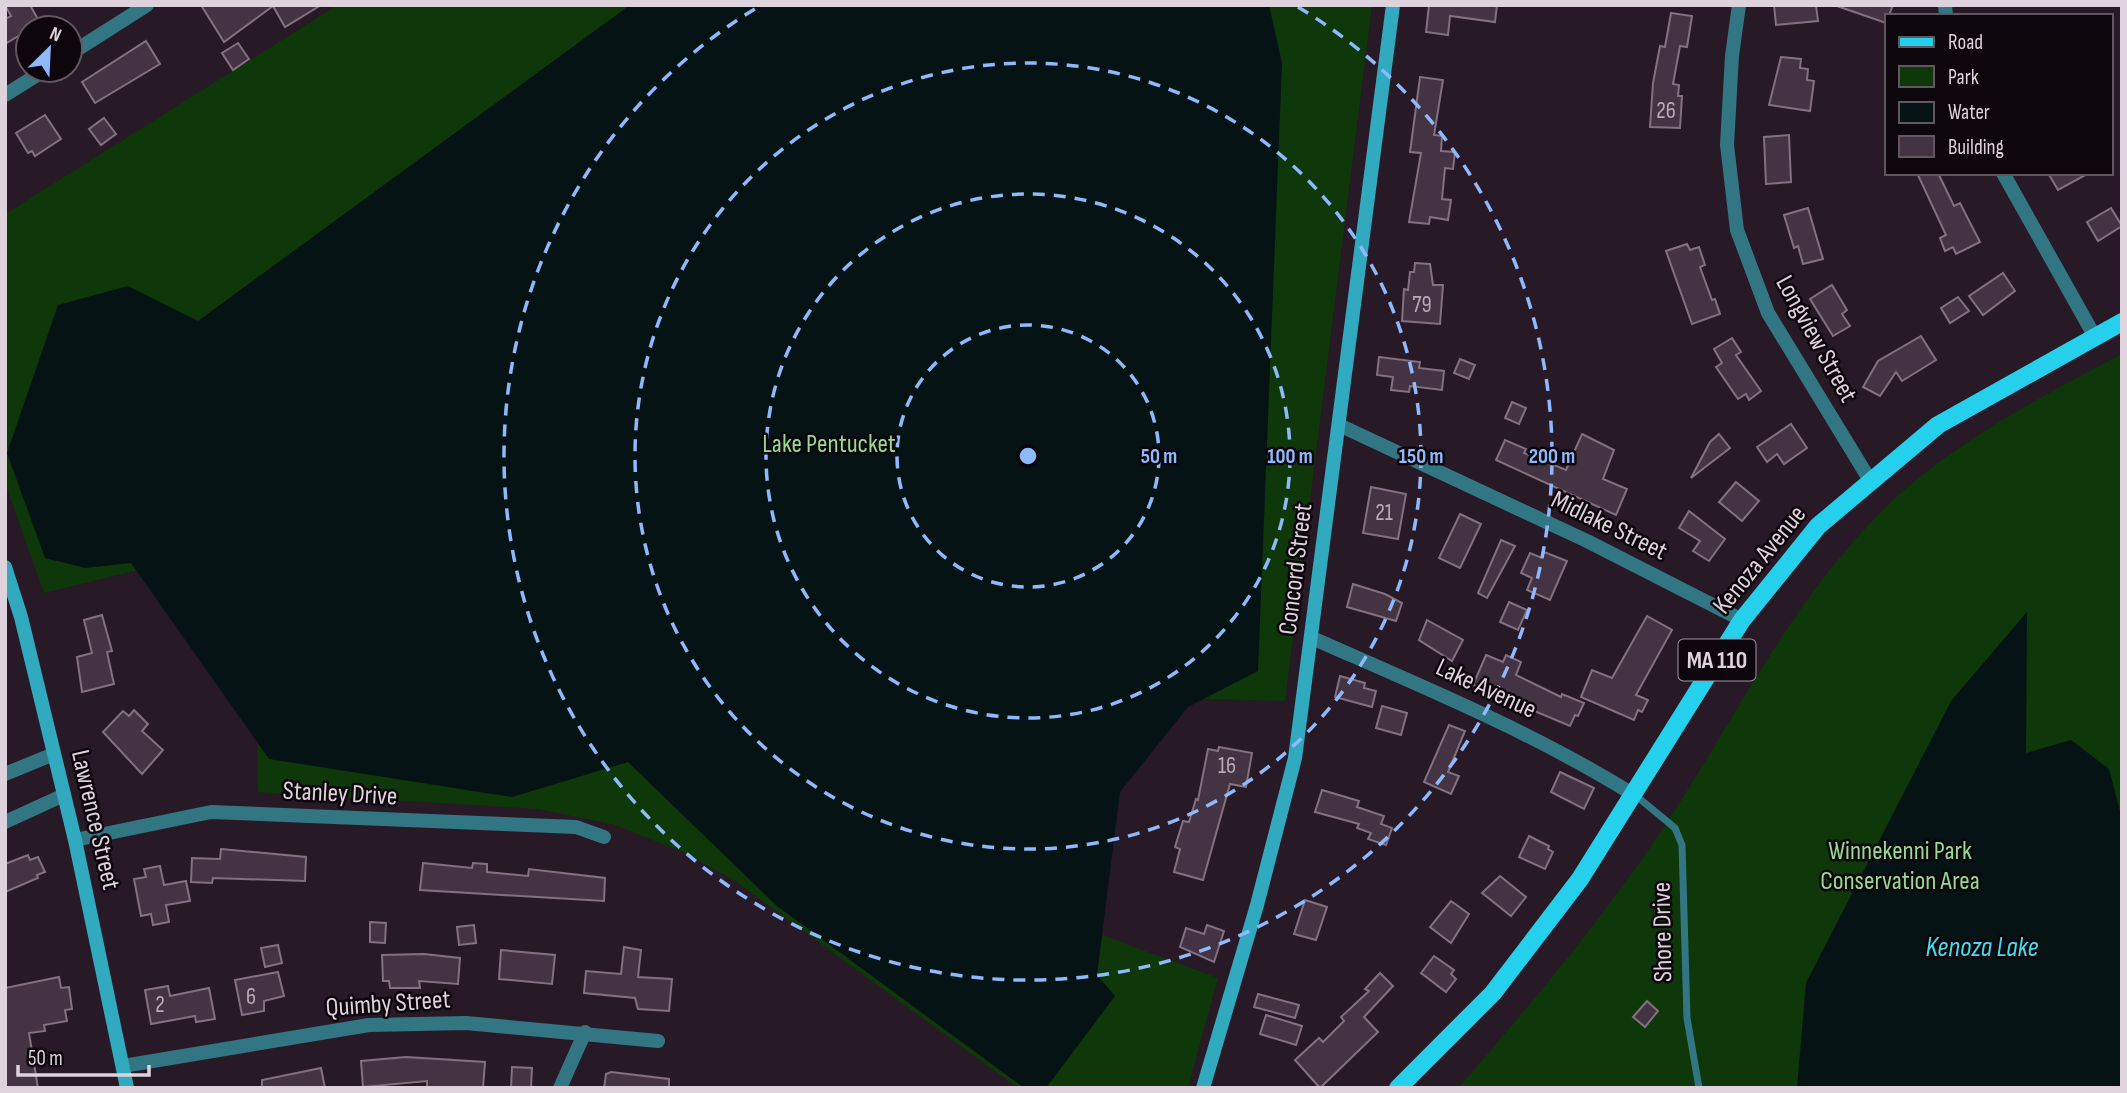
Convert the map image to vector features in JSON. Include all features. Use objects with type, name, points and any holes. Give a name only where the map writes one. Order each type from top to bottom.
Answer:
[{"type":"main road","name":"Concord Street","points":[[1203,1088],[1257,905],[1295,758],[1393,5]]},
{"type":"main road","name":"Kenoza Avenue","points":[[1398,1088],[1493,993],[1580,879],[1742,620],[1818,526],[1938,425],[2122,322]]},
{"type":"main road","name":"Lawrence Street","points":[[5,567],[75,840],[127,1088]]},
{"type":"street","points":[[84,45],[147,5]]},
{"type":"street","name":"Longview Street","points":[[1739,5],[1732,56],[1727,145],[1737,230],[1768,313],[1871,481]]},
{"type":"street","points":[[5,95],[23,84]]},
{"type":"street","points":[[2004,175],[2095,337]]},
{"type":"street","name":"Midlake Street","points":[[1339,425],[1587,541],[1742,620]]},
{"type":"street","name":"Lake Avenue","points":[[1312,638],[1500,722],[1587,765],[1634,794]]},
{"type":"street","points":[[5,774],[54,754]]},
{"type":"street","points":[[5,822],[64,795]]},
{"type":"street","name":"Stanley Drive","points":[[75,840],[211,812],[576,827],[604,837]]},
{"type":"street","name":"Quimby Street","points":[[123,1066],[369,1025],[466,1023],[585,1032],[658,1041]]},
{"type":"street","points":[[560,1088],[585,1032]]},
{"type":"lane","name":"Shore Drive","points":[[1634,794],[1675,828],[1682,845],[1686,1018],[1699,1088]]},
{"type":"green space","name":"Lake Pentucket","points":[[338,5],[1372,5],[1285,701],[1180,698],[1110,791],[1094,932],[1218,978],[1188,1088],[1018,1088],[735,881],[685,853],[615,825],[538,809],[258,792],[257,722],[159,565],[44,593],[5,483],[5,214]]},
{"type":"green space","name":"Winnekenni Park Conservation Area","points":[[2122,354],[2122,1088],[1458,1088],[1547,983],[1631,875],[1682,799],[1795,617],[1847,549],[1902,492],[1961,447],[2025,407]]},
{"type":"water","name":"Lake Pentucket","points":[[630,5],[1269,5],[1282,63],[1258,671],[1188,707],[1120,792],[1097,975],[1115,996],[1046,1088],[1024,1088],[777,906],[628,762],[512,797],[269,759],[131,563],[85,568],[45,558],[7,453],[58,305],[128,286],[198,321]]},
{"type":"water","name":"Kenoza Lake","points":[[2027,612],[2026,753],[2071,740],[2109,769],[2122,819],[2122,1088],[1797,1088],[1806,983],[1951,701]]},
{"type":"building","points":[[5,5],[30,5],[35,14],[14,14],[14,39],[5,44],[5,19],[11,16]]},
{"type":"building","points":[[201,5],[321,5],[285,27],[273,6],[224,42]]},
{"type":"building","points":[[1429,5],[1497,5],[1495,22],[1450,16],[1448,35],[1426,32]]},
{"type":"building","points":[[1774,5],[1816,5],[1818,21],[1776,25]]},
{"type":"building","points":[[1838,5],[1893,5],[1890,14],[1885,14],[1885,23]]},
{"type":"building","points":[[1671,13],[1692,16],[1687,47],[1680,46],[1673,84],[1679,85],[1678,96],[1682,96],[1680,128],[1650,127],[1653,83],[1660,46],[1665,47]]},
{"type":"building","points":[[146,41],[160,64],[95,103],[83,84],[84,81]]},
{"type":"building","points":[[238,43],[249,59],[233,70],[222,53]]},
{"type":"building","points":[[1781,57],[1801,59],[1800,68],[1808,69],[1807,80],[1814,81],[1810,111],[1769,105]]},
{"type":"building","points":[[1420,77],[1443,80],[1434,135],[1442,136],[1441,151],[1455,152],[1453,169],[1445,168],[1442,199],[1451,200],[1448,220],[1430,217],[1429,224],[1409,222],[1421,153],[1410,152]]},
{"type":"building","points":[[45,115],[61,139],[35,156],[32,151],[28,153],[16,133]]},
{"type":"building","points":[[104,118],[116,134],[101,145],[89,129]]},
{"type":"building","points":[[1789,135],[1791,182],[1766,184],[1764,137]]},
{"type":"building","points":[[1918,175],[1939,175],[1954,206],[1960,203],[1980,242],[1956,254],[1953,247],[1945,251],[1940,238],[1946,235]]},
{"type":"building","points":[[2049,175],[2085,175],[2058,190]]},
{"type":"building","points":[[1808,208],[1823,259],[1803,264],[1798,246],[1794,248],[1784,215]]},
{"type":"building","points":[[2111,208],[2122,226],[2098,241],[2087,222]]},
{"type":"building","points":[[1687,244],[1690,250],[1699,247],[1705,265],[1700,267],[1720,314],[1692,324],[1666,251]]},
{"type":"building","points":[[1415,263],[1430,264],[1433,285],[1443,285],[1440,324],[1402,321],[1404,289],[1408,290],[1410,272],[1414,272]]},
{"type":"building","points":[[2003,273],[2015,291],[1983,315],[1969,296]]},
{"type":"building","points":[[1832,285],[1847,310],[1842,314],[1850,326],[1833,336],[1810,299]]},
{"type":"building","points":[[1958,297],[1969,311],[1950,323],[1941,308]]},
{"type":"building","points":[[1921,336],[1936,360],[1902,381],[1896,372],[1880,396],[1863,387],[1878,361]]},
{"type":"building","points":[[1732,338],[1741,352],[1736,355],[1761,391],[1749,400],[1746,394],[1738,399],[1716,367],[1722,363],[1714,349]]},
{"type":"building","points":[[1379,357],[1420,362],[1419,368],[1444,371],[1442,390],[1410,386],[1409,392],[1391,390],[1393,377],[1377,375]]},
{"type":"building","points":[[1460,359],[1475,365],[1469,379],[1454,373]]},
{"type":"building","points":[[1512,402],[1526,408],[1519,424],[1505,418]]},
{"type":"building","points":[[1791,424],[1807,448],[1784,464],[1777,454],[1767,462],[1757,447]]},
{"type":"building","points":[[1582,434],[1614,450],[1603,479],[1627,489],[1616,515],[1496,460],[1505,440],[1526,449],[1524,453],[1566,470]]},
{"type":"building","points":[[1719,434],[1730,448],[1691,478],[1710,442]]},
{"type":"building","points":[[1736,482],[1759,501],[1742,521],[1719,502]]},
{"type":"building","points":[[1371,487],[1406,494],[1398,539],[1363,533]]},
{"type":"building","points":[[1689,511],[1725,539],[1709,561],[1693,551],[1700,541],[1679,528]]},
{"type":"building","points":[[1460,514],[1481,524],[1460,568],[1439,558]]},
{"type":"building","points":[[1501,540],[1515,546],[1487,598],[1478,593]]},
{"type":"building","points":[[1544,552],[1567,561],[1550,600],[1527,590],[1532,578],[1521,573],[1530,553],[1542,558]]},
{"type":"building","points":[[1353,584],[1385,594],[1402,603],[1396,621],[1347,607]]},
{"type":"building","points":[[1509,602],[1527,610],[1518,630],[1500,622]]},
{"type":"building","points":[[102,615],[112,651],[107,652],[114,684],[82,692],[77,657],[92,653],[84,620]]},
{"type":"building","points":[[1647,616],[1672,630],[1636,695],[1648,700],[1642,712],[1638,710],[1634,720],[1581,697],[1592,670],[1612,678]]},
{"type":"building","points":[[1427,620],[1463,640],[1452,661],[1419,640]]},
{"type":"building","points":[[1486,655],[1503,662],[1506,655],[1521,662],[1516,675],[1561,697],[1562,694],[1584,703],[1578,716],[1575,715],[1570,726],[1473,685]]},
{"type":"building","points":[[1340,676],[1365,683],[1364,688],[1376,691],[1372,707],[1335,697]]},
{"type":"building","points":[[1382,706],[1407,713],[1401,735],[1376,728]]},
{"type":"building","points":[[134,710],[148,724],[142,731],[163,750],[142,774],[103,732],[123,711],[129,716]]},
{"type":"building","points":[[1449,725],[1465,731],[1448,772],[1459,776],[1451,794],[1424,782]]},
{"type":"building","points":[[1219,747],[1252,753],[1246,787],[1230,784],[1203,880],[1174,872],[1180,849],[1175,847],[1183,821],[1189,822],[1196,799],[1198,800],[1208,749],[1218,751]]},
{"type":"building","points":[[1560,772],[1594,788],[1584,809],[1551,792]]},
{"type":"building","points":[[1322,790],[1359,801],[1357,807],[1384,816],[1381,824],[1392,828],[1386,845],[1368,839],[1371,833],[1357,828],[1359,824],[1315,812]]},
{"type":"building","points":[[1529,836],[1549,846],[1548,849],[1553,852],[1545,869],[1519,857]]},
{"type":"building","points":[[221,849],[306,857],[305,881],[213,878],[212,883],[191,882],[192,858],[220,859]]},
{"type":"building","points":[[28,855],[30,860],[38,857],[45,872],[37,875],[38,878],[5,892],[5,864]]},
{"type":"building","points":[[423,863],[472,868],[473,863],[487,864],[487,872],[528,876],[529,869],[605,878],[604,901],[420,890]]},
{"type":"building","points":[[160,866],[164,885],[186,881],[190,901],[166,905],[169,922],[153,925],[151,914],[141,916],[134,879],[146,877],[144,869]]},
{"type":"building","points":[[1500,876],[1526,897],[1511,916],[1482,893]]},
{"type":"building","points":[[1305,900],[1327,907],[1316,940],[1294,934]]},
{"type":"building","points":[[1451,901],[1469,914],[1451,943],[1430,927]]},
{"type":"building","points":[[370,922],[386,923],[385,943],[370,942]]},
{"type":"building","points":[[474,925],[476,943],[459,945],[457,927]]},
{"type":"building","points":[[1207,925],[1224,931],[1214,962],[1180,947],[1186,928],[1204,934]]},
{"type":"building","points":[[278,945],[282,963],[265,967],[261,948]]},
{"type":"building","points":[[624,947],[641,950],[638,977],[672,979],[669,1011],[638,1009],[635,998],[584,993],[586,971],[621,974]]},
{"type":"building","points":[[501,950],[555,955],[552,984],[499,979]]},
{"type":"building","points":[[424,954],[460,958],[458,984],[419,981],[420,988],[390,988],[389,981],[383,981],[382,955]]},
{"type":"building","points":[[1434,956],[1454,970],[1451,974],[1456,979],[1446,992],[1421,973]]},
{"type":"building","points":[[278,972],[284,996],[264,1001],[264,1011],[242,1015],[235,980]]},
{"type":"building","points":[[1380,973],[1393,986],[1364,1017],[1378,1032],[1320,1088],[1295,1060],[1319,1038],[1323,1042],[1344,1021],[1341,1017],[1369,991],[1365,989]]},
{"type":"building","points":[[59,977],[61,988],[69,987],[72,1009],[65,1010],[67,1021],[44,1025],[45,1031],[29,1033],[38,1088],[5,1088],[5,988]]},
{"type":"building","points":[[168,986],[170,996],[209,988],[215,1019],[196,1022],[195,1016],[151,1024],[145,990]]},
{"type":"building","points":[[1258,994],[1299,1005],[1295,1018],[1254,1007]]},
{"type":"building","points":[[1647,1001],[1658,1011],[1645,1027],[1633,1017]]},
{"type":"building","points":[[1266,1015],[1302,1026],[1296,1045],[1260,1034]]},
{"type":"building","points":[[406,1057],[485,1062],[483,1088],[427,1087],[427,1081],[363,1087],[361,1061]]},
{"type":"building","points":[[512,1067],[532,1068],[531,1088],[511,1088]]},
{"type":"building","points":[[321,1068],[325,1088],[262,1088],[262,1080]]},
{"type":"building","points":[[611,1072],[669,1079],[669,1088],[604,1088],[606,1074]]}]
